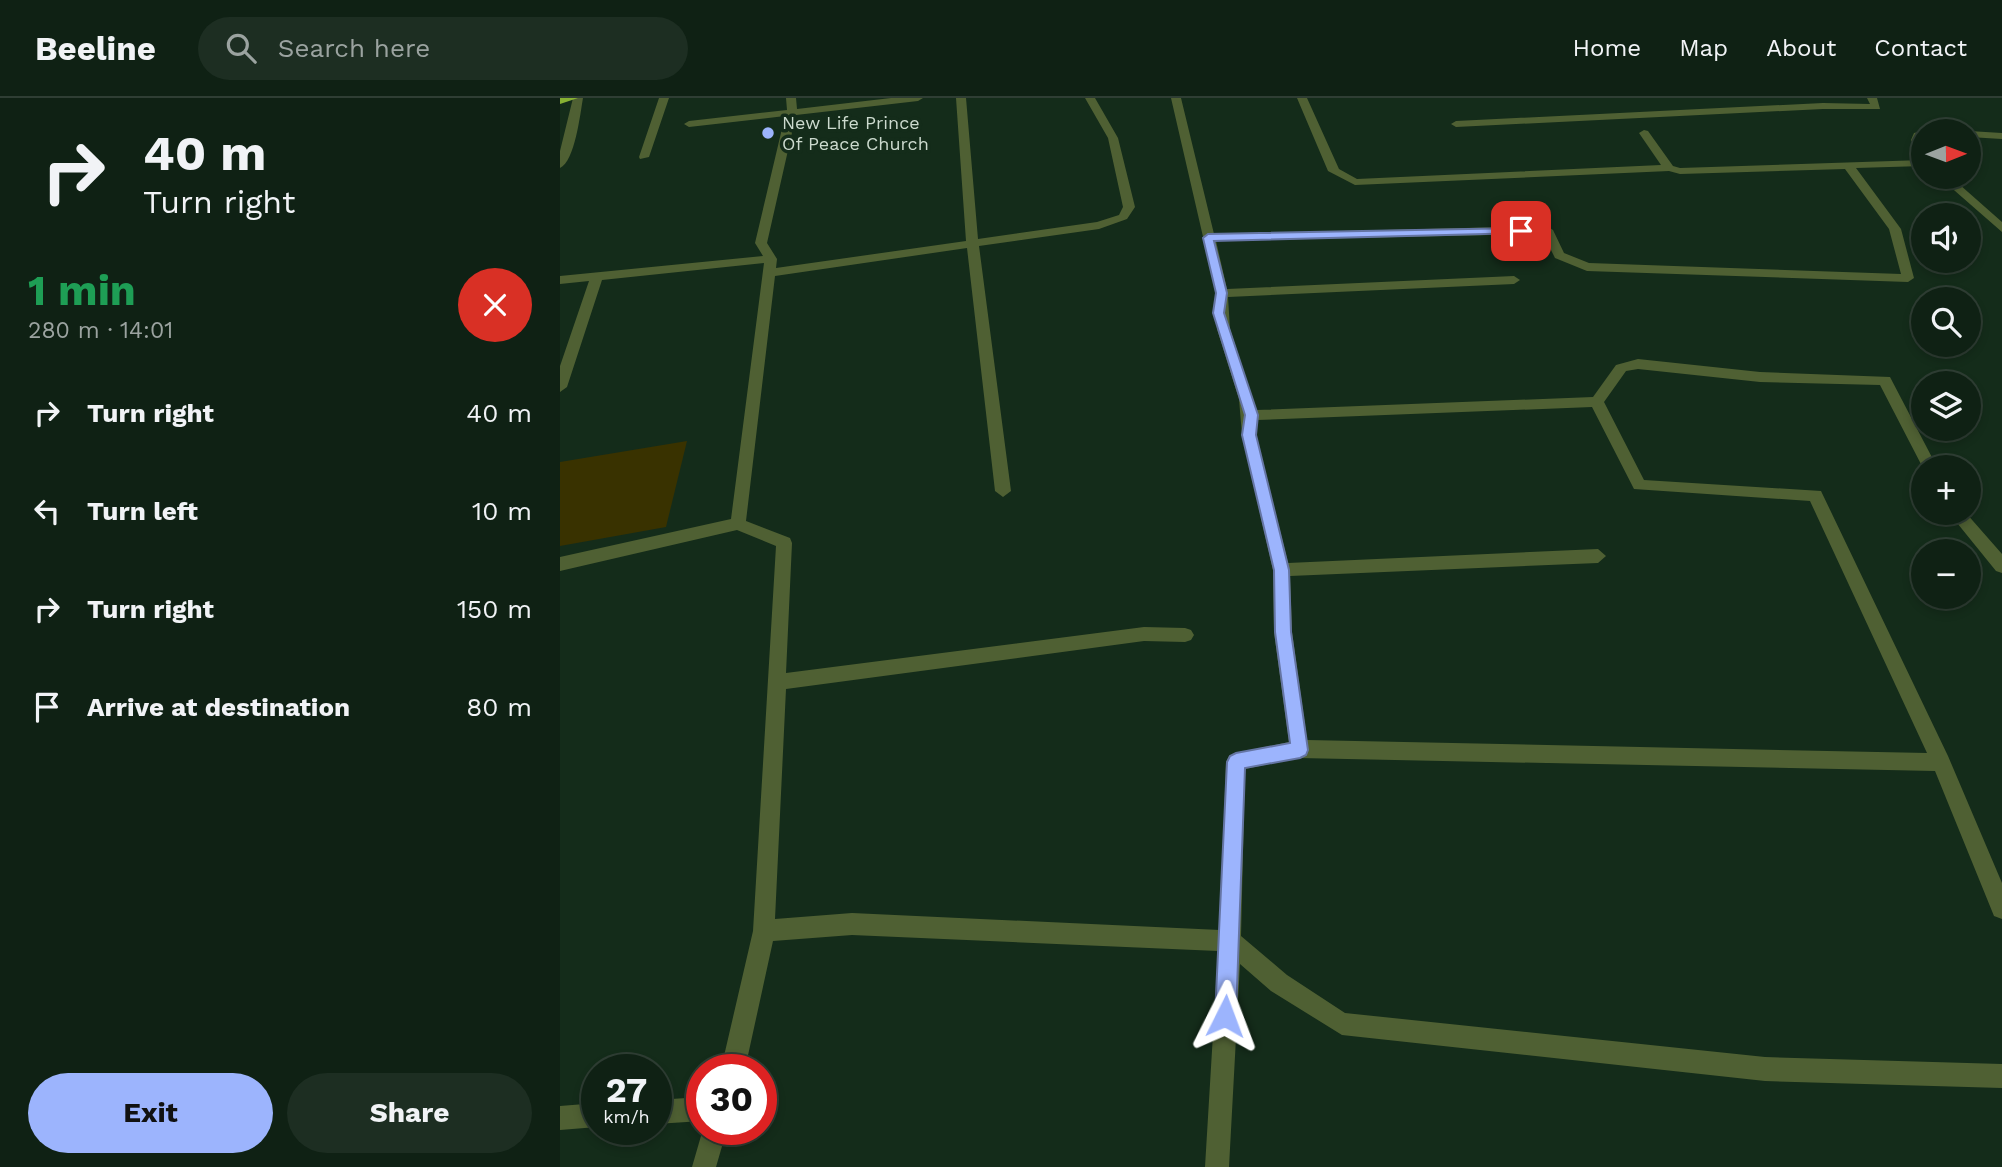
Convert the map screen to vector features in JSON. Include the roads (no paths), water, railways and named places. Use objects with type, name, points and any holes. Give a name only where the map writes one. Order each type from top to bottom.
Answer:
[{"type":"highway","points":[[560,100],[572,98]]},
{"type":"street","points":[[560,165],[569,142],[578,98]]},
{"type":"street","points":[[644,157],[664,98]]},
{"type":"street","points":[[689,124],[792,104],[918,98]]},
{"type":"street","points":[[961,98],[972,241],[1003,491]]},
{"type":"street","points":[[560,280],[770,266],[1099,225],[1124,217],[1129,207],[1112,138],[1090,98]]},
{"type":"street","points":[[1176,98],[1222,293],[1219,313],[1252,415],[1249,435],[1281,570],[1283,632],[1300,750]]},
{"type":"street","points":[[1302,98],[1334,172],[1355,182],[1669,168],[1681,172],[1911,164]]},
{"type":"street","points":[[1456,124],[1629,110],[1876,107],[1872,98]]},
{"type":"street","points":[[738,524],[770,266],[761,243],[792,104]]},
{"type":"street","points":[[1644,133],[1669,168]]},
{"type":"street","points":[[1981,135],[2002,136]]},
{"type":"street","points":[[1208,238],[1547,230],[1559,255],[1587,267],[1908,278],[1895,229],[1850,168]]},
{"type":"street","points":[[1959,189],[2002,228]]},
{"type":"street","points":[[1988,214],[2002,214]]},
{"type":"street","points":[[560,387],[597,276]]},
{"type":"street","points":[[1222,293],[1514,280]]},
{"type":"street","points":[[1597,402],[1621,368],[1638,365],[1760,377],[1885,380],[1924,455]]},
{"type":"street","points":[[1252,415],[1597,402]]},
{"type":"street","points":[[1597,402],[1639,485],[1815,495],[1941,762],[2002,908]]},
{"type":"street","points":[[560,564],[738,524],[785,543],[764,930],[736,1054]]},
{"type":"street","points":[[1967,525],[2002,566]]},
{"type":"street","points":[[1281,570],[1598,556]]},
{"type":"street","points":[[777,682],[1144,634],[1185,635]]},
{"type":"street","points":[[1217,1167],[1230,941],[1236,762],[1300,750],[1941,762]]},
{"type":"street","points":[[764,930],[852,923],[1230,941],[1279,983],[1342,1024],[1765,1069],[2002,1076]]},
{"type":"street","points":[[560,1118],[581,1116]]},
{"type":"street","points":[[704,1167],[710,1145]]},
{"type":"place","name":"New Life Prince Of Peace Church","points":[[768,133]]}]
